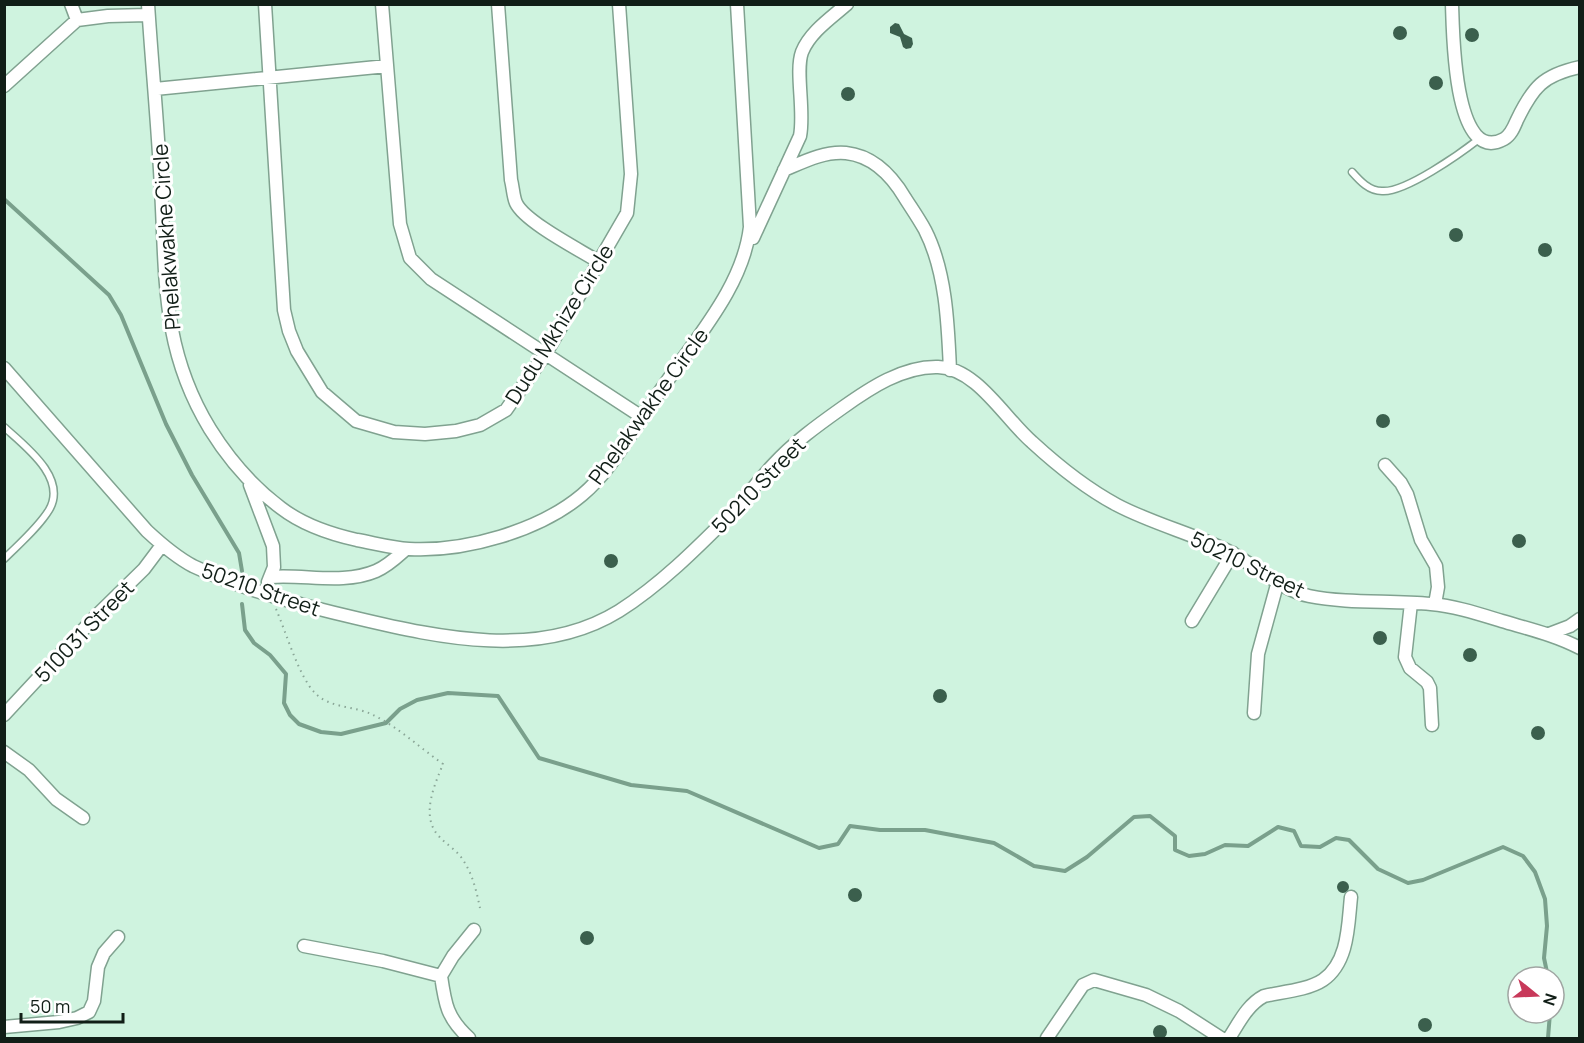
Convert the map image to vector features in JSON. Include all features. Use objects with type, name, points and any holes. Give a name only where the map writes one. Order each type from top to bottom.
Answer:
[{"type":"street","points":[[71,4],[77,20]]},
{"type":"street","name":"Dudu Mkhize Circle","points":[[265,4],[285,310],[289,331],[311,377],[322,392],[356,421],[370,427],[394,432],[425,434],[456,431],[480,424],[506,410],[546,353],[627,213],[631,174],[619,4]]},
{"type":"street","points":[[382,4],[400,224],[410,258],[431,279],[642,417]]},
{"type":"street","points":[[498,4],[511,180],[516,202],[522,212],[532,220],[599,262]]},
{"type":"street","name":"Phelakwakhe Circle","points":[[148,10],[155,89],[167,308],[174,345],[197,405],[227,453],[248,478],[282,509],[320,530],[406,549],[434,548],[483,541],[511,533],[563,508],[580,496],[602,476],[624,446],[717,309],[745,254],[750,226],[737,4]]},
{"type":"street","points":[[745,254],[800,136],[803,124],[801,54],[818,29],[847,4]]},
{"type":"street","points":[[1452,4],[1453,56],[1460,98],[1470,129],[1479,139],[1491,142],[1504,139],[1512,132],[1533,90],[1557,72],[1580,67]]},
{"type":"street","points":[[6,80],[77,20],[148,10]]},
{"type":"street","points":[[155,89],[387,66]]},
{"type":"street","points":[[784,170],[819,156],[846,153],[872,161],[885,170],[925,231],[936,259],[946,313],[950,370]]},
{"type":"street","name":"50210 Street","points":[[4,368],[147,531],[162,545],[190,564],[286,601],[419,633],[470,639],[540,638],[570,631],[618,612],[693,551],[776,462],[816,427],[854,399],[899,375],[936,367],[972,379],[1032,443],[1099,495],[1132,513],[1233,553],[1295,591],[1310,596],[1355,601],[1435,604],[1549,634],[1580,648]]},
{"type":"street","points":[[1385,465],[1401,483],[1407,494],[1421,540],[1436,566],[1438,587],[1435,604]]},
{"type":"street","points":[[248,478],[273,546],[274,559],[267,594]]},
{"type":"street","name":"510031 Street","points":[[4,715],[95,616],[144,569],[162,545]]},
{"type":"street","points":[[270,576],[356,576],[376,571],[406,549]]},
{"type":"street","points":[[1192,621],[1233,553]]},
{"type":"street","points":[[1254,713],[1258,654],[1278,581]]},
{"type":"street","points":[[1411,603],[1405,657],[1410,668],[1427,682],[1430,688],[1432,724]]},
{"type":"street","points":[[1549,634],[1570,626],[1580,619]]},
{"type":"street","points":[[4,752],[29,770],[56,799],[83,818]]},
{"type":"street","points":[[1229,1038],[1245,1012],[1258,999],[1324,980],[1334,969],[1344,947],[1351,897]]},
{"type":"street","points":[[469,1038],[451,1020],[446,1008],[441,976],[453,956],[474,930]]},
{"type":"street","points":[[4,1027],[59,1022],[89,1012],[94,1001],[98,966],[104,953],[118,937]]},
{"type":"street","points":[[304,946],[383,961],[441,976]]},
{"type":"street","points":[[1047,1038],[1083,985],[1094,980],[1146,994],[1179,1011],[1221,1038]]},
{"type":"lane","points":[[1352,172],[1372,189],[1382,192],[1390,191],[1419,179],[1457,156],[1479,139]]},
{"type":"lane","points":[[4,427],[31,452],[52,480],[54,497],[48,511],[4,559]]},
{"type":"path","points":[[267,594],[305,678],[316,694],[340,706],[370,713],[443,764],[431,800],[431,817],[436,833],[460,856],[474,880],[480,908]]},
{"type":"building","points":[[895,23],[899,24],[904,34],[912,38],[911,48],[903,47],[900,37],[890,33],[890,27]]},
{"type":"building","points":[[1400,26],[1405,28],[1407,33],[1405,38],[1400,40],[1395,38],[1393,33],[1395,28]]},
{"type":"building","points":[[1472,28],[1477,30],[1479,35],[1477,40],[1472,42],[1467,40],[1465,35],[1467,30]]},
{"type":"building","points":[[1436,76],[1441,78],[1443,83],[1441,88],[1436,90],[1431,88],[1429,83],[1431,78]]},
{"type":"building","points":[[848,87],[853,89],[855,94],[853,99],[848,101],[843,99],[841,94],[843,89]]},
{"type":"building","points":[[1456,228],[1461,230],[1463,235],[1461,240],[1456,242],[1451,240],[1449,235],[1451,230]]},
{"type":"building","points":[[1545,243],[1550,245],[1552,250],[1550,255],[1545,257],[1540,255],[1538,250],[1540,245]]},
{"type":"building","points":[[1383,414],[1388,416],[1390,421],[1388,426],[1383,428],[1378,426],[1376,421],[1378,416]]},
{"type":"building","points":[[1519,534],[1524,536],[1526,541],[1524,546],[1519,548],[1514,546],[1512,541],[1514,536]]},
{"type":"building","points":[[611,554],[616,556],[618,561],[616,566],[611,568],[606,566],[604,561],[606,556]]},
{"type":"building","points":[[1380,631],[1385,633],[1387,638],[1385,643],[1380,645],[1375,643],[1373,638],[1375,633]]},
{"type":"building","points":[[1470,648],[1475,650],[1477,655],[1475,660],[1470,662],[1465,660],[1463,655],[1465,650]]},
{"type":"building","points":[[940,689],[945,691],[947,696],[945,701],[940,703],[935,701],[933,696],[935,691]]},
{"type":"building","points":[[1538,726],[1543,728],[1545,733],[1543,738],[1538,740],[1533,738],[1531,733],[1533,728]]},
{"type":"building","points":[[1345,881],[1348,882],[1348,892],[1341,893],[1338,892],[1337,885],[1338,882]]},
{"type":"building","points":[[855,888],[860,890],[862,895],[860,900],[855,902],[850,900],[848,895],[850,890]]},
{"type":"building","points":[[587,931],[592,933],[594,938],[592,943],[587,945],[582,943],[580,938],[582,933]]},
{"type":"building","points":[[1425,1018],[1430,1020],[1432,1025],[1430,1030],[1425,1032],[1420,1030],[1418,1025],[1420,1020]]},
{"type":"building","points":[[1160,1025],[1165,1027],[1167,1032],[1165,1037],[1160,1039],[1155,1037],[1153,1032],[1155,1027]]},
{"type":"waterway","points":[[4,199],[109,295],[121,315],[166,424],[192,475],[239,553],[242,571]]},
{"type":"waterway","points":[[242,604],[245,630],[254,643],[270,655],[286,674],[284,703],[290,715],[299,724],[321,732],[341,734],[386,723],[400,709],[417,700],[448,693],[498,696],[539,758],[631,785],[687,791],[819,848],[838,844],[850,826],[880,830],[925,830],[994,843],[1034,866],[1065,871],[1087,857],[1134,817],[1150,816],[1175,836],[1175,850],[1189,856],[1205,854],[1225,845],[1248,846],[1278,827],[1294,831],[1301,846],[1320,847],[1336,838],[1349,840],[1378,869],[1408,883],[1423,880],[1503,847],[1523,856],[1535,872],[1545,899],[1547,926],[1545,965]]},
{"type":"waterway","points":[[1548,1038],[1549,1025]]}]
